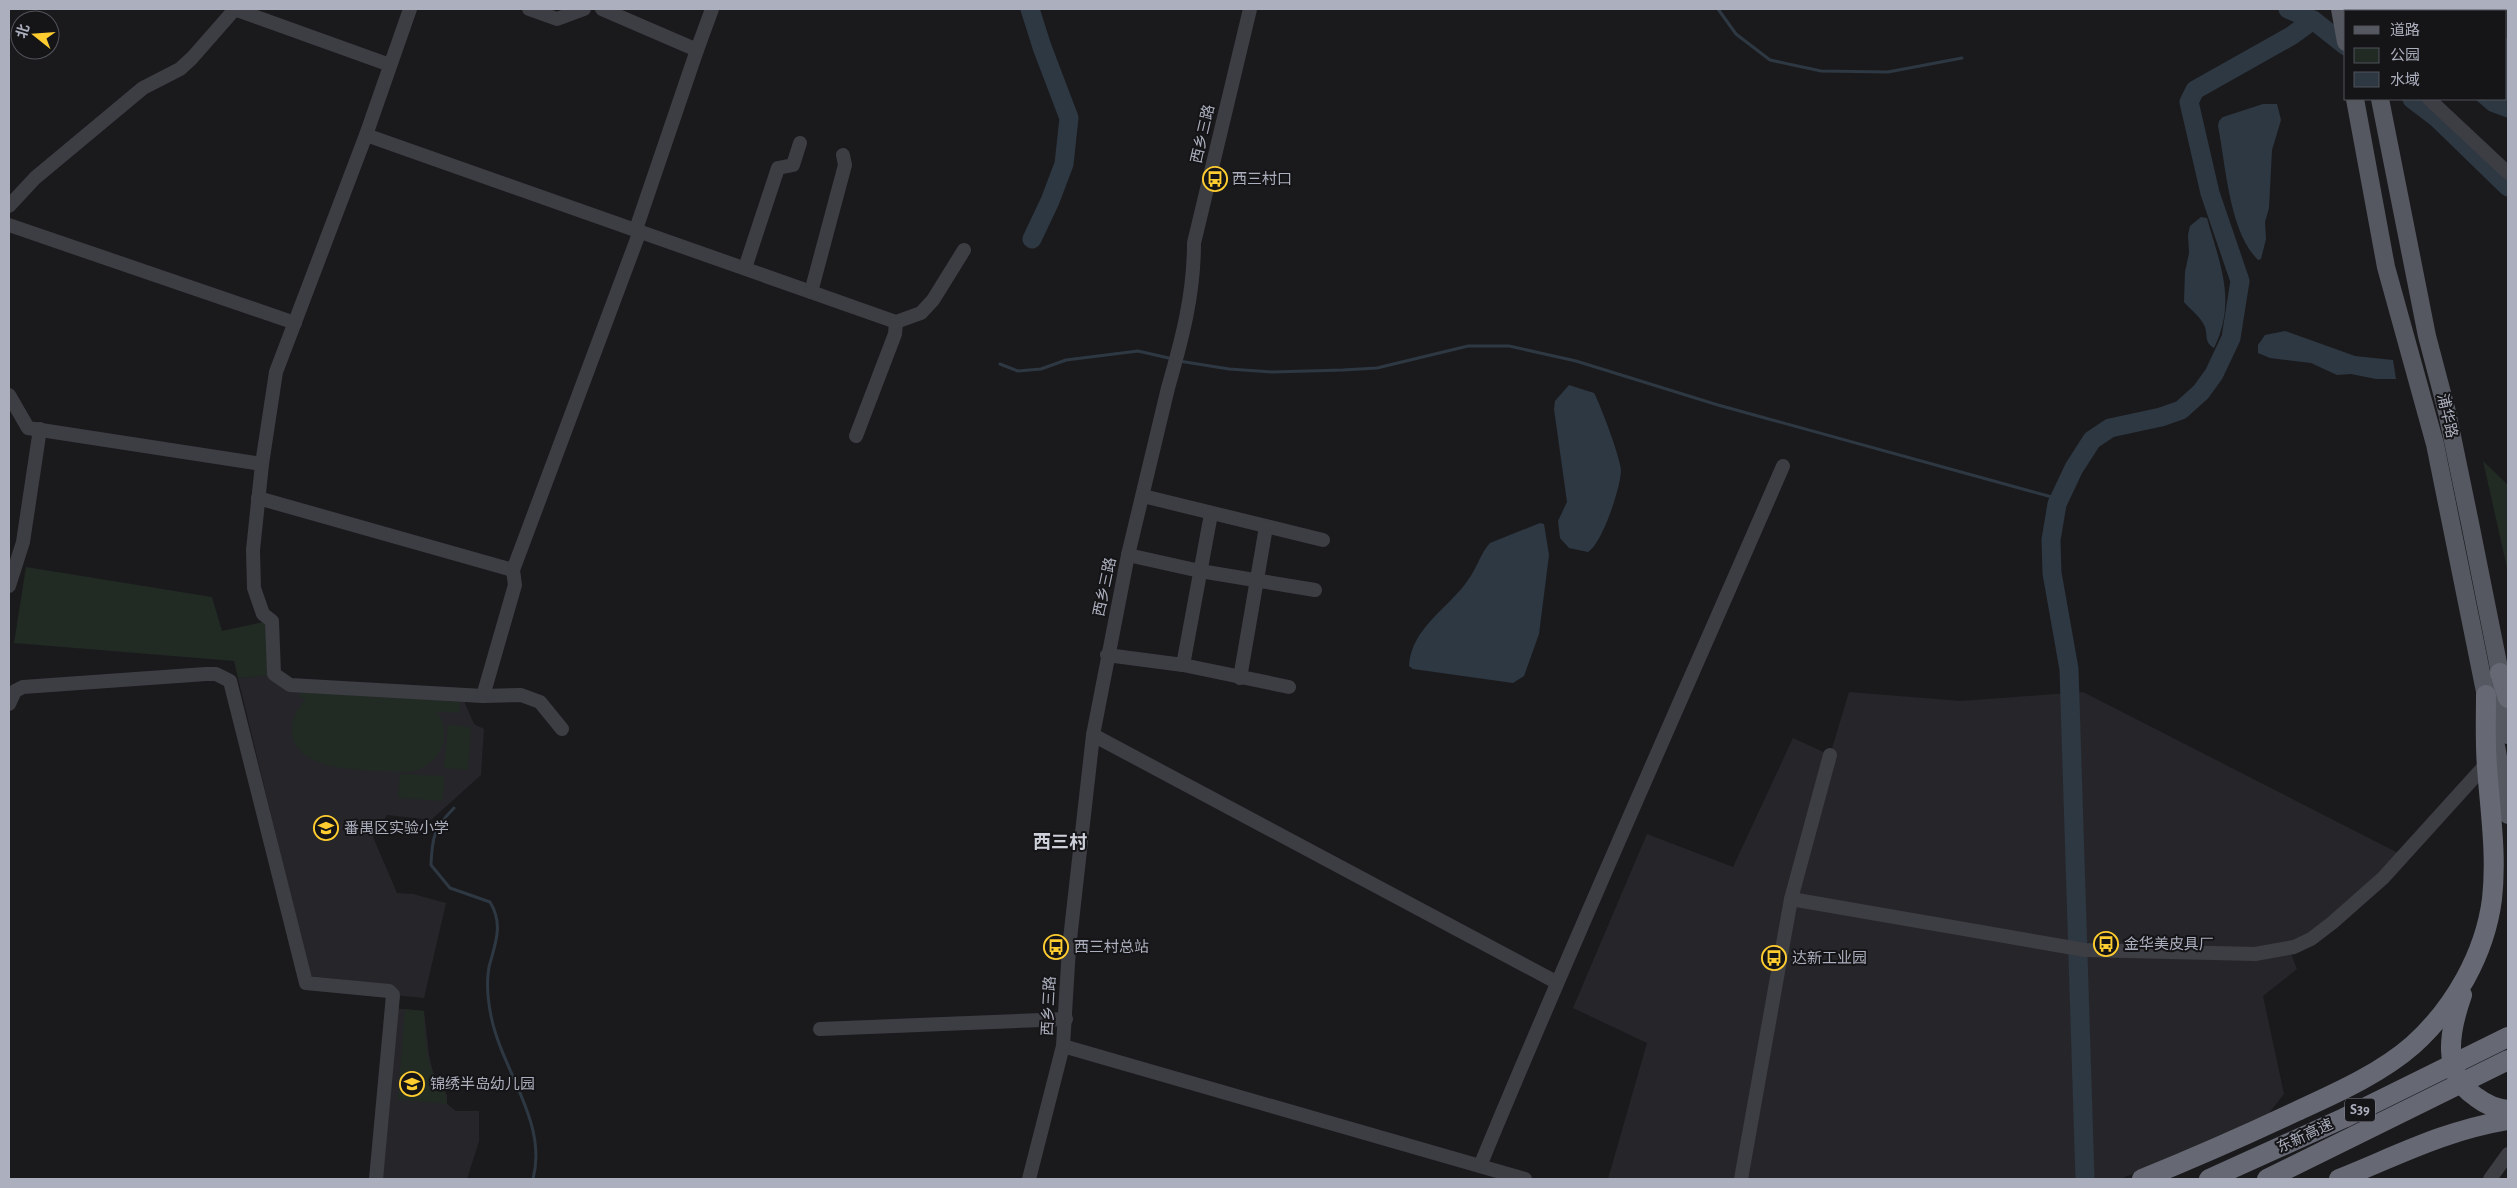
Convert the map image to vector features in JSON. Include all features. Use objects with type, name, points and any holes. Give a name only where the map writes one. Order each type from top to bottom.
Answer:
[{"type":"highway","points":[[2500,673],[2508,698]]},
{"type":"highway","points":[[2486,695],[2492,757],[2493,883],[2489,915],[2478,953],[2452,1026],[2450,1058],[2457,1076],[2472,1095],[2491,1106],[2508,1110]]},
{"type":"highway","points":[[2142,1179],[2319,1101],[2398,1056],[2413,1045],[2446,1007],[2466,977],[2478,953]]},
{"type":"highway","name":"东新高速","points":[[2209,1179],[2328,1125],[2508,1037]]},
{"type":"highway","name":"东新高速","points":[[2266,1179],[2508,1060]]},
{"type":"highway","points":[[2339,1179],[2460,1129],[2508,1120]]},
{"type":"main road","points":[[2341,10],[2344,29]]},
{"type":"main road","name":"浦华路","points":[[2355,100],[2386,267],[2435,444],[2486,695]]},
{"type":"main road","name":"浦华路","points":[[2380,100],[2427,336],[2458,462],[2500,673],[2508,728]]},
{"type":"main road","points":[[2492,757],[2508,815]]},
{"type":"street","points":[[9,206],[35,178],[136,94],[180,69],[235,9],[390,65]]},
{"type":"street","points":[[410,9],[366,135],[276,372],[258,498],[253,550],[254,588],[263,614],[272,621],[274,674],[290,685],[483,696],[521,695],[540,702],[562,729]]},
{"type":"street","points":[[529,9],[557,20],[584,9]]},
{"type":"street","points":[[602,9],[698,50]]},
{"type":"street","points":[[483,696],[515,585],[513,570],[638,230],[712,9]]},
{"type":"street","name":"西乡三路","points":[[1029,1179],[1063,1046],[1066,1019],[1068,948],[1093,735],[1107,655],[1128,556],[1168,388],[1180,346],[1194,279],[1194,244],[1250,9]]},
{"type":"street","points":[[2430,100],[2508,173]]},
{"type":"street","points":[[366,135],[896,322],[921,313],[933,300],[964,250]]},
{"type":"street","points":[[745,268],[778,168],[793,165],[800,143]]},
{"type":"street","points":[[811,292],[845,165],[844,155]]},
{"type":"street","points":[[9,225],[296,323]]},
{"type":"street","points":[[856,436],[895,334],[896,322]]},
{"type":"street","points":[[9,395],[28,428],[262,464]]},
{"type":"street","points":[[9,586],[23,542],[40,429]]},
{"type":"street","points":[[1480,1166],[1556,982],[1649,776],[1783,466]]},
{"type":"street","points":[[1143,496],[1323,540]]},
{"type":"street","points":[[258,498],[513,570]]},
{"type":"street","points":[[1183,665],[1211,514]]},
{"type":"street","points":[[1240,678],[1266,527]]},
{"type":"street","points":[[1128,556],[1200,571],[1315,590]]},
{"type":"street","points":[[1107,655],[1183,665],[1289,687]]},
{"type":"street","points":[[9,704],[14,691],[23,687],[206,674],[216,674],[230,682],[306,983],[389,992],[393,995],[376,1179]]},
{"type":"street","points":[[1093,735],[1556,982]]},
{"type":"street","points":[[1741,1179],[1790,899],[1830,756]]},
{"type":"street","points":[[1790,899],[2053,946],[2085,950],[2255,954],[2294,947],[2311,939],[2332,923],[2383,878],[2492,757]]},
{"type":"street","points":[[820,1029],[1066,1019]]},
{"type":"street","points":[[1063,1046],[1525,1179]]},
{"type":"street","points":[[2490,1179],[2508,1154]]},
{"type":"shaded area","name":"番禺区实验小学","points":[[274,674],[290,685],[461,694],[474,724],[484,729],[481,775],[431,820],[387,815],[373,837],[397,893],[413,894],[446,903],[424,998],[393,995],[384,984],[310,976],[238,678]]},
{"type":"shaded area","points":[[1849,692],[1961,701],[2083,692],[2404,856],[2383,878],[2289,949],[2297,969],[2263,996],[2284,1094],[2262,1122],[2120,1179],[1608,1179],[1647,1043],[1573,1008],[1647,834],[1733,867],[1793,738],[1830,755]]},
{"type":"shaded area","name":"锦绣半岛幼儿园","points":[[392,1008],[424,1011],[433,1072],[447,1095],[447,1104],[456,1111],[479,1111],[479,1141],[467,1179],[376,1179]]},
{"type":"green space","points":[[2483,461],[2508,485],[2508,572]]},
{"type":"green space","points":[[26,567],[212,597],[222,631],[268,621],[270,675],[238,678],[234,661],[14,643]]},
{"type":"green space","points":[[301,688],[460,702],[459,713],[437,711],[442,721],[444,741],[436,758],[420,769],[409,772],[339,768],[306,756],[296,745],[292,730],[293,721],[300,706],[306,699],[300,698]]},
{"type":"green space","points":[[448,725],[471,727],[468,770],[444,768]]},
{"type":"green space","points":[[400,774],[444,776],[443,801],[398,798]]},
{"type":"green space","points":[[405,1009],[424,1011],[427,1051],[433,1073],[444,1092],[447,1104],[398,1099]]},
{"type":"water","points":[[2453,9],[2455,10],[2407,10]]},
{"type":"water","points":[[2507,38],[2508,118],[2489,111],[2476,100],[2507,100]]},
{"type":"water","points":[[2263,104],[2277,104],[2281,120],[2272,150],[2269,208],[2265,222],[2266,239],[2261,259],[2258,260],[2248,248],[2235,215],[2230,197],[2218,126],[2219,121],[2223,117]]},
{"type":"water","points":[[2201,217],[2207,218],[2224,283],[2224,314],[2221,331],[2214,348],[2208,341],[2203,323],[2184,302],[2185,272],[2189,253],[2188,235],[2190,226]]},
{"type":"water","points":[[2285,331],[2355,356],[2393,360],[2396,379],[2376,379],[2351,374],[2337,375],[2311,363],[2270,358],[2258,353],[2258,345],[2265,335]]},
{"type":"water","points":[[1569,385],[1594,393],[1610,432],[1621,470],[1618,489],[1605,527],[1588,552],[1569,548],[1560,538],[1558,521],[1567,502],[1554,409],[1555,401]]},
{"type":"water","points":[[1540,523],[1544,524],[1549,555],[1539,634],[1524,676],[1513,683],[1413,669],[1409,666],[1416,640],[1432,619],[1468,580],[1490,543]]},
{"type":"waterway","points":[[1030,9],[1042,47],[1069,118],[1064,164],[1050,201],[1032,239]]},
{"type":"waterway","points":[[1718,9],[1736,34],[1770,60],[1821,71],[1888,72],[1962,58]]},
{"type":"waterway","points":[[2085,1179],[2069,669],[2052,573],[2051,540],[2057,504],[2074,468],[2092,440],[2110,428],[2161,417],[2181,410],[2201,392],[2214,374],[2231,338],[2240,281],[2210,193],[2189,102],[2195,90],[2291,36],[2313,20],[2288,9]]},
{"type":"waterway","points":[[2313,20],[2344,44]]},
{"type":"waterway","points":[[2413,100],[2437,118],[2508,187]]},
{"type":"waterway","points":[[1179,361],[1229,369],[1272,372],[1343,370],[1377,368],[1468,346],[1509,346],[1576,361],[1718,405],[2059,499]]},
{"type":"waterway","points":[[1000,364],[1018,371],[1041,369],[1066,360],[1138,351],[1173,359]]},
{"type":"waterway","points":[[454,808],[442,821],[435,834],[431,865],[450,888],[490,902],[497,919],[496,942],[488,973],[489,1004],[504,1057],[529,1117],[534,1137],[536,1158],[533,1179]]},
{"type":"place","name":"西三村口","points":[[1215,179]]},
{"type":"place","name":"番禺区实验小学","points":[[326,828]]},
{"type":"place","name":"金华美皮具厂","points":[[2106,944]]},
{"type":"place","name":"西三村总站","points":[[1056,947]]},
{"type":"place","name":"达新工业园","points":[[1774,958]]},
{"type":"place","name":"锦绣半岛幼儿园","points":[[412,1084]]},
{"type":"district","name":"西三村","points":[[1060,843]]}]
